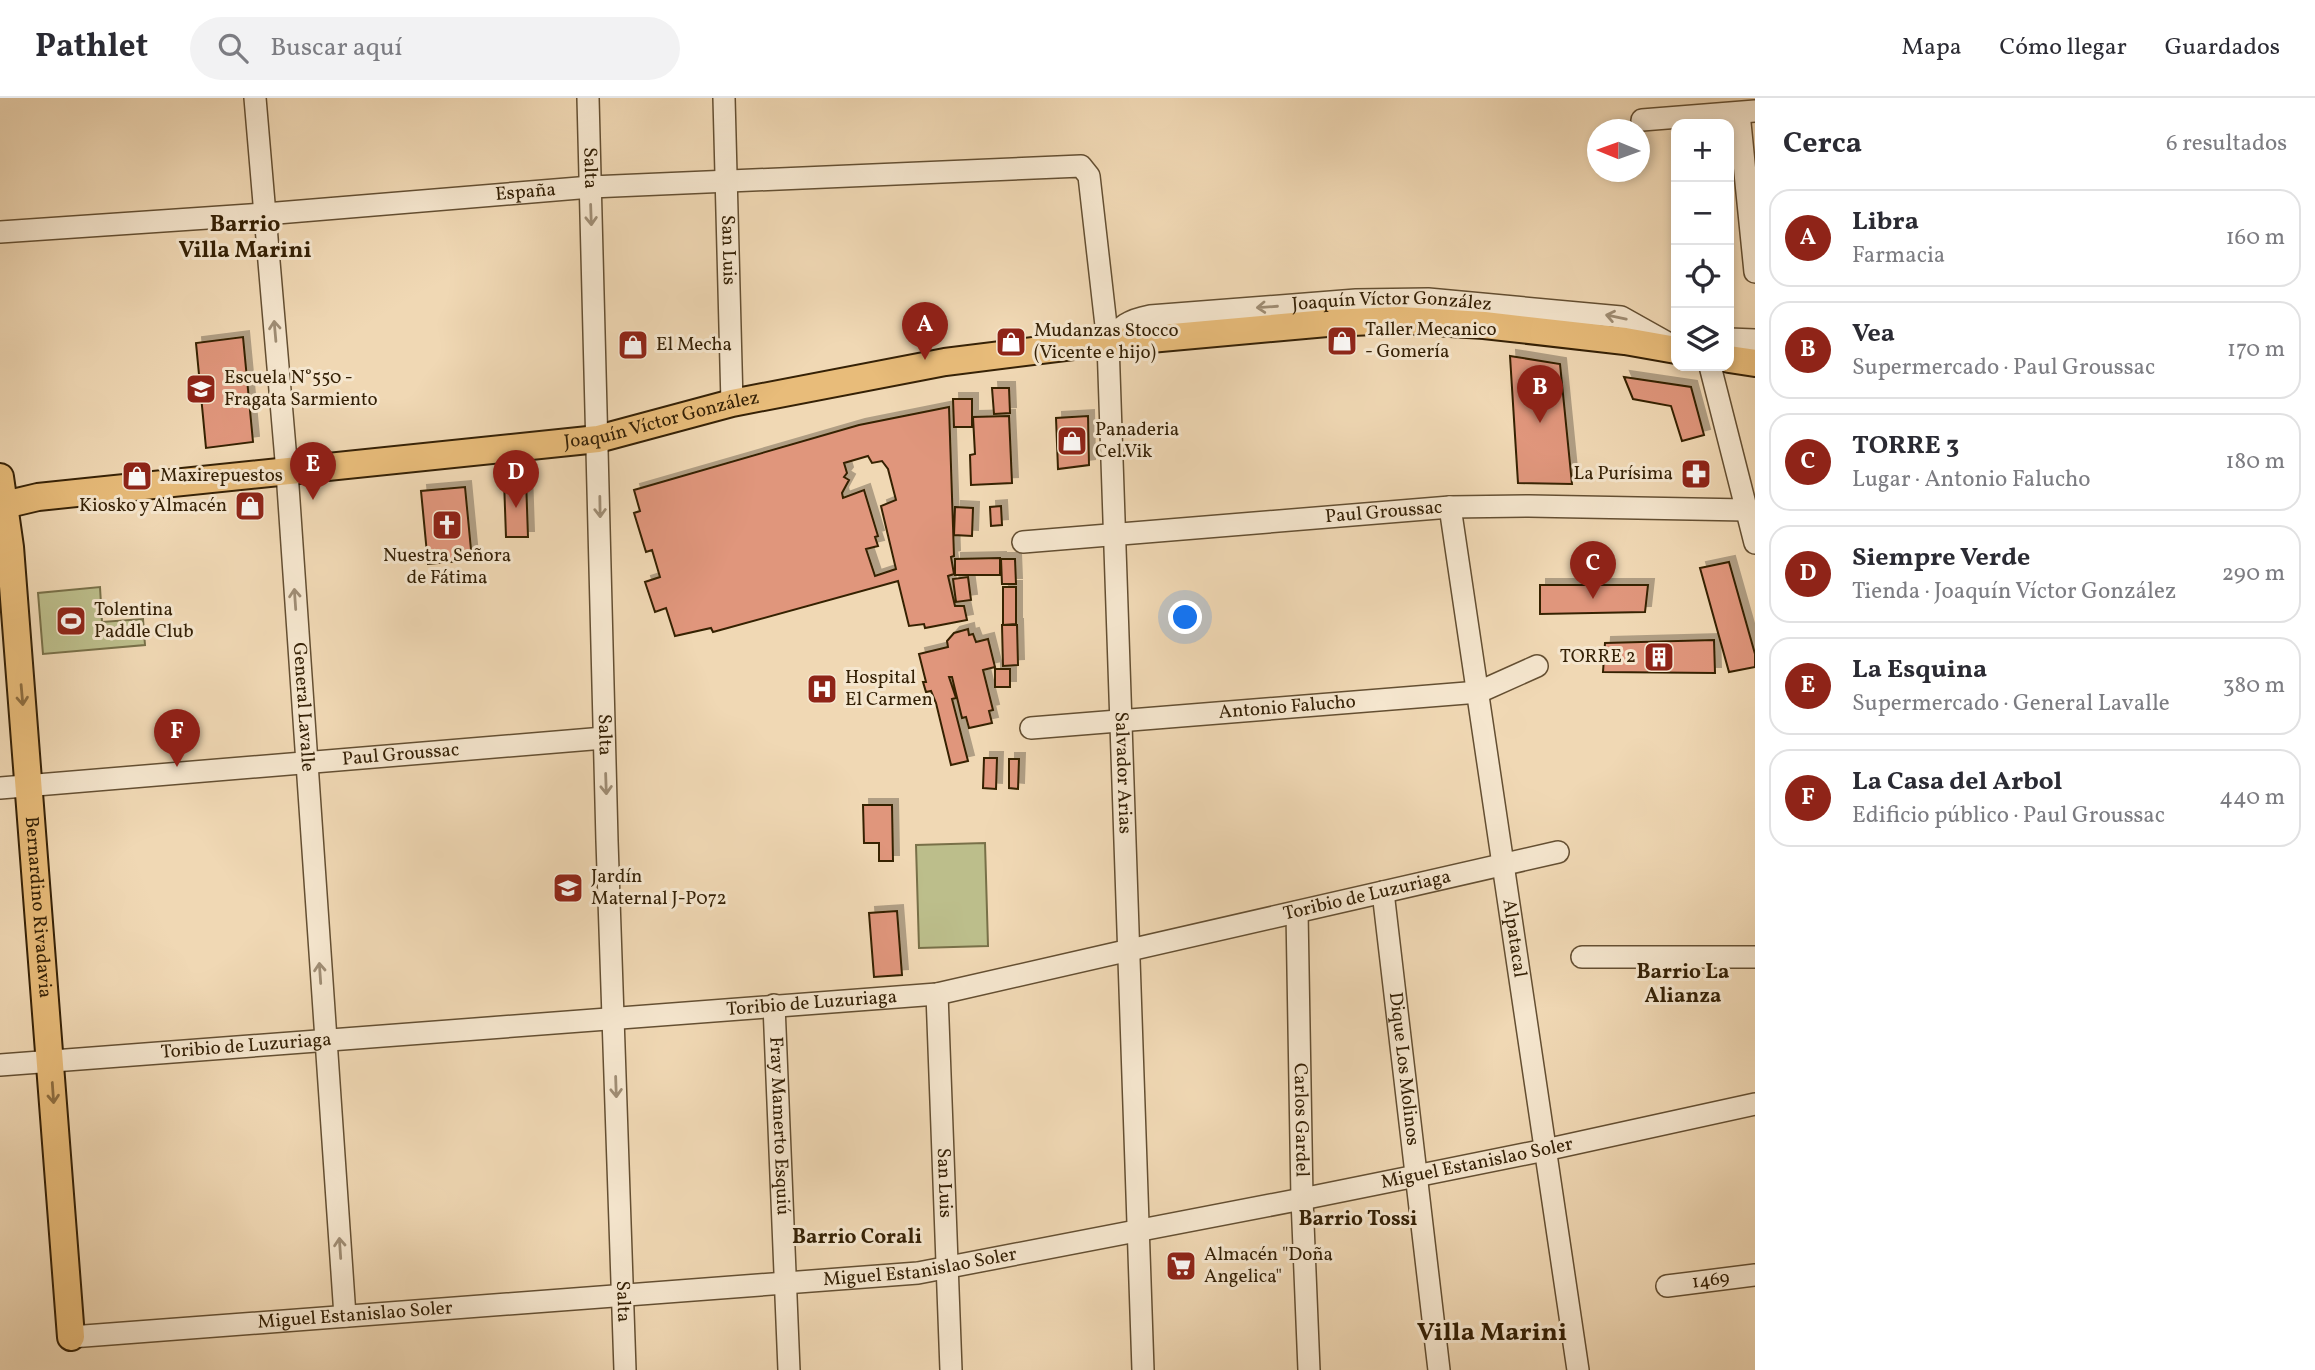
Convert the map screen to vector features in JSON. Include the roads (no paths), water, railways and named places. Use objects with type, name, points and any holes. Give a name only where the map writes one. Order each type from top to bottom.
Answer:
[{"type":"main road","name":"Joaquín Víctor González","points":[[2,505],[37,497],[598,439],[732,403],[945,362],[1108,343],[1327,323],[1400,320],[1536,330],[1671,348]]},
{"type":"main road","points":[[1734,360],[1755,363]]},
{"type":"main road","name":"Bernardino Rivadavia","points":[[0,477],[10,547],[71,1337]]},
{"type":"street","name":"General Lavalle","points":[[255,98],[287,472],[345,1316]]},
{"type":"street","name":"Salta","points":[[588,98],[604,738],[625,1370]]},
{"type":"street","name":"San Luis","points":[[724,98],[732,403]]},
{"type":"street","points":[[1650,119],[1747,112],[1755,272]]},
{"type":"street","name":"España","points":[[0,232],[265,214],[591,187],[726,180],[1081,166],[1089,176]]},
{"type":"street","name":"Salvador Arias","points":[[1089,176],[1108,343],[1143,1370]]},
{"type":"street","points":[[1734,339],[1755,340]]},
{"type":"street","points":[[1711,371],[1755,543]]},
{"type":"street","name":"Paul Groussac","points":[[1023,542],[1450,507],[1746,510]]},
{"type":"street","name":"Alpatacal","points":[[1450,507],[1578,1370]]},
{"type":"street","name":"Antonio Falucho","points":[[1031,728],[1479,692],[1537,666]]},
{"type":"street","name":"Paul Groussac","points":[[0,788],[604,738]]},
{"type":"street","name":"Toribio de Luzuriaga","points":[[0,1065],[937,994],[1558,852]]},
{"type":"street","name":"Dique Los Molinos","points":[[1383,892],[1439,1370]]},
{"type":"street","name":"Carlos Gardel","points":[[1297,912],[1302,1199],[1309,1370]]},
{"type":"street","points":[[1582,957],[1755,957]]},
{"type":"street","name":"San Luis","points":[[937,994],[951,1370]]},
{"type":"street","name":"Fray Mamerto Esquiú","points":[[774,1005],[789,1370]]},
{"type":"street","name":"Miguel Estanislao Soler","points":[[71,1337],[918,1273],[1545,1150],[1755,1104]]},
{"type":"street","name":"1469","points":[[1667,1286],[1755,1275]]},
{"type":"place","name":"Taller Mecanico - Gomería","points":[[1342,341]]},
{"type":"place","name":"Mudanzas Stocco (Vicente e hijo)","points":[[1011,342]]},
{"type":"place","name":"El Mecha","points":[[633,345]]},
{"type":"place","name":"Libra","points":[[925,360]]},
{"type":"place","name":"Escuela N°550 - Fragata Sarmiento","points":[[201,389]]},
{"type":"place","name":"Vea","points":[[1540,423]]},
{"type":"place","name":"Panaderia Cel.Vik","points":[[1072,441]]},
{"type":"place","name":"La Purísima","points":[[1696,474]]},
{"type":"place","name":"Maxirepuestos","points":[[137,476]]},
{"type":"place","name":"La Esquina","points":[[313,500]]},
{"type":"place","name":"Kiosko y Almacén","points":[[250,506]]},
{"type":"place","name":"Siempre Verde","points":[[516,508]]},
{"type":"place","name":"Nuestra Señora de Fátima","points":[[447,525]]},
{"type":"place","name":"TORRE 3","points":[[1593,599]]},
{"type":"place","name":"Tolentina Paddle Club","points":[[71,621]]},
{"type":"place","name":"TORRE 2","points":[[1659,657]]},
{"type":"place","name":"Hospital El Carmen","points":[[822,689]]},
{"type":"place","name":"La Casa del Arbol","points":[[177,767]]},
{"type":"place","name":"Jardín Maternal J-P072","points":[[568,888]]},
{"type":"place","name":"Almacén \"Doña Angelica\"","points":[[1181,1266]]},
{"type":"district","name":"Barrio Villa Marini","points":[[245,238]]},
{"type":"district","name":"Barrio La Alianza","points":[[1683,984]]},
{"type":"district","name":"Barrio Tossi","points":[[1358,1219]]},
{"type":"district","name":"Barrio Corali","points":[[857,1237]]},
{"type":"district","name":"Villa Marini","points":[[1492,1333]]}]
